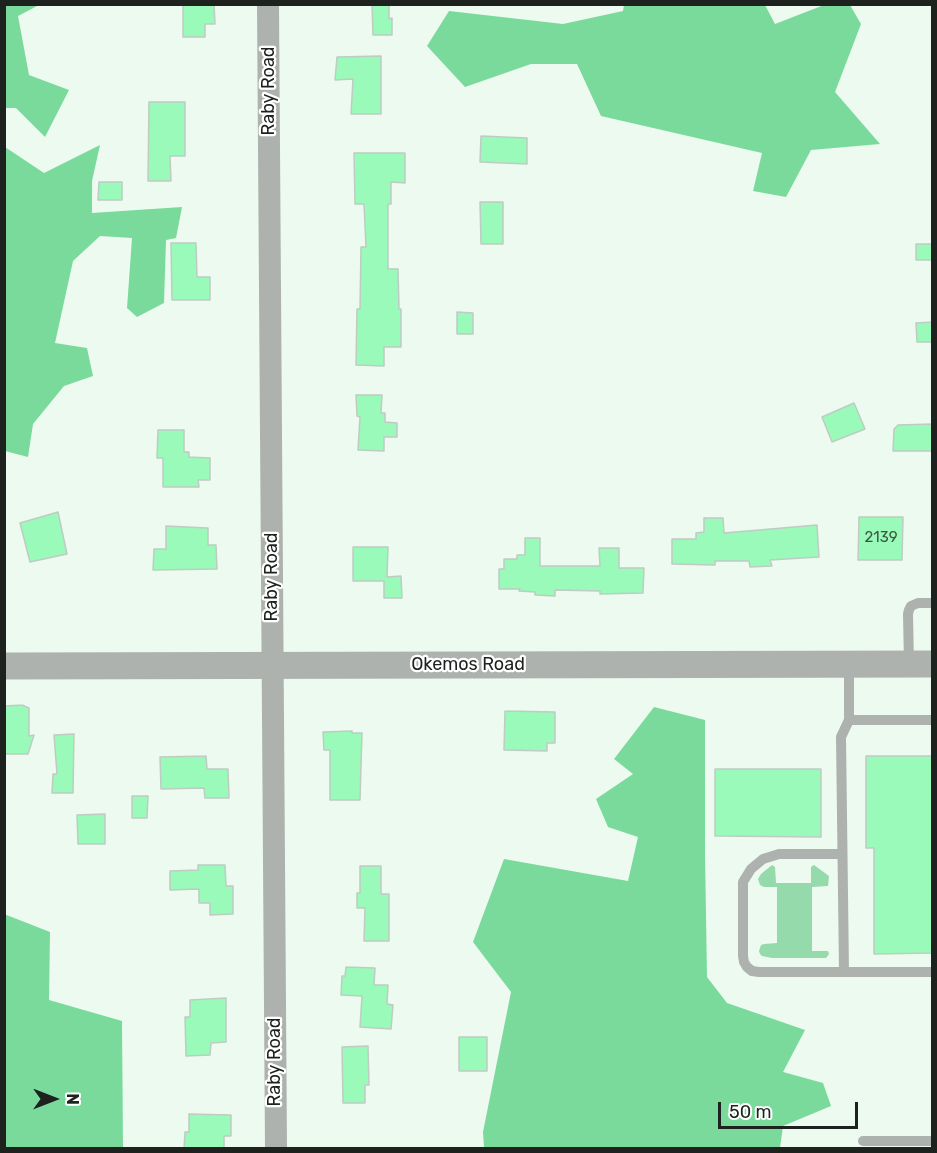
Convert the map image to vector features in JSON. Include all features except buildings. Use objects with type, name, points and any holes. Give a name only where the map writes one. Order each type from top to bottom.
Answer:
[{"type":"street","name":"Raby Road","points":[[268,4],[276,1149]]},
{"type":"street","name":"Okemos Road","points":[[4,666],[921,664]]},
{"type":"lane","points":[[921,664],[908,614],[911,606],[918,603],[933,603]]},
{"type":"lane","points":[[844,972],[841,737],[849,720],[849,664]]},
{"type":"lane","points":[[849,720],[933,720]]},
{"type":"lane","points":[[842,854],[779,855],[763,859],[751,869],[743,882],[743,956],[747,967],[759,972],[933,972]]},
{"type":"lane","points":[[863,1141],[933,1141]]},
{"type":"green space","points":[[5,4],[39,5],[18,16],[29,75],[69,90],[45,137],[16,108],[5,108]]},
{"type":"green space","points":[[624,5],[765,5],[775,24],[824,5],[850,5],[861,24],[835,92],[880,144],[811,150],[786,197],[753,191],[762,153],[601,116],[577,64],[531,64],[465,87],[427,46],[449,11],[563,24],[623,11]]},
{"type":"green space","points":[[100,145],[92,181],[92,213],[182,207],[176,238],[166,240],[164,303],[137,317],[127,308],[132,238],[100,236],[73,261],[55,343],[87,348],[93,376],[64,386],[33,424],[28,457],[5,451],[5,147],[44,173]]},
{"type":"green space","points":[[654,707],[705,720],[707,977],[727,1003],[805,1030],[783,1072],[823,1083],[831,1106],[783,1126],[780,1148],[484,1148],[483,1132],[511,992],[473,942],[504,859],[628,881],[638,837],[608,827],[596,799],[633,774],[614,759]]},
{"type":"green space","points":[[772,865],[775,867],[776,883],[811,883],[811,867],[814,865],[829,876],[828,886],[812,887],[812,951],[828,951],[826,958],[772,958],[760,954],[761,945],[777,943],[777,887],[764,887],[760,885],[758,879]]},
{"type":"green space","points":[[4,914],[50,932],[49,1000],[122,1021],[123,1148],[5,1148]]}]
